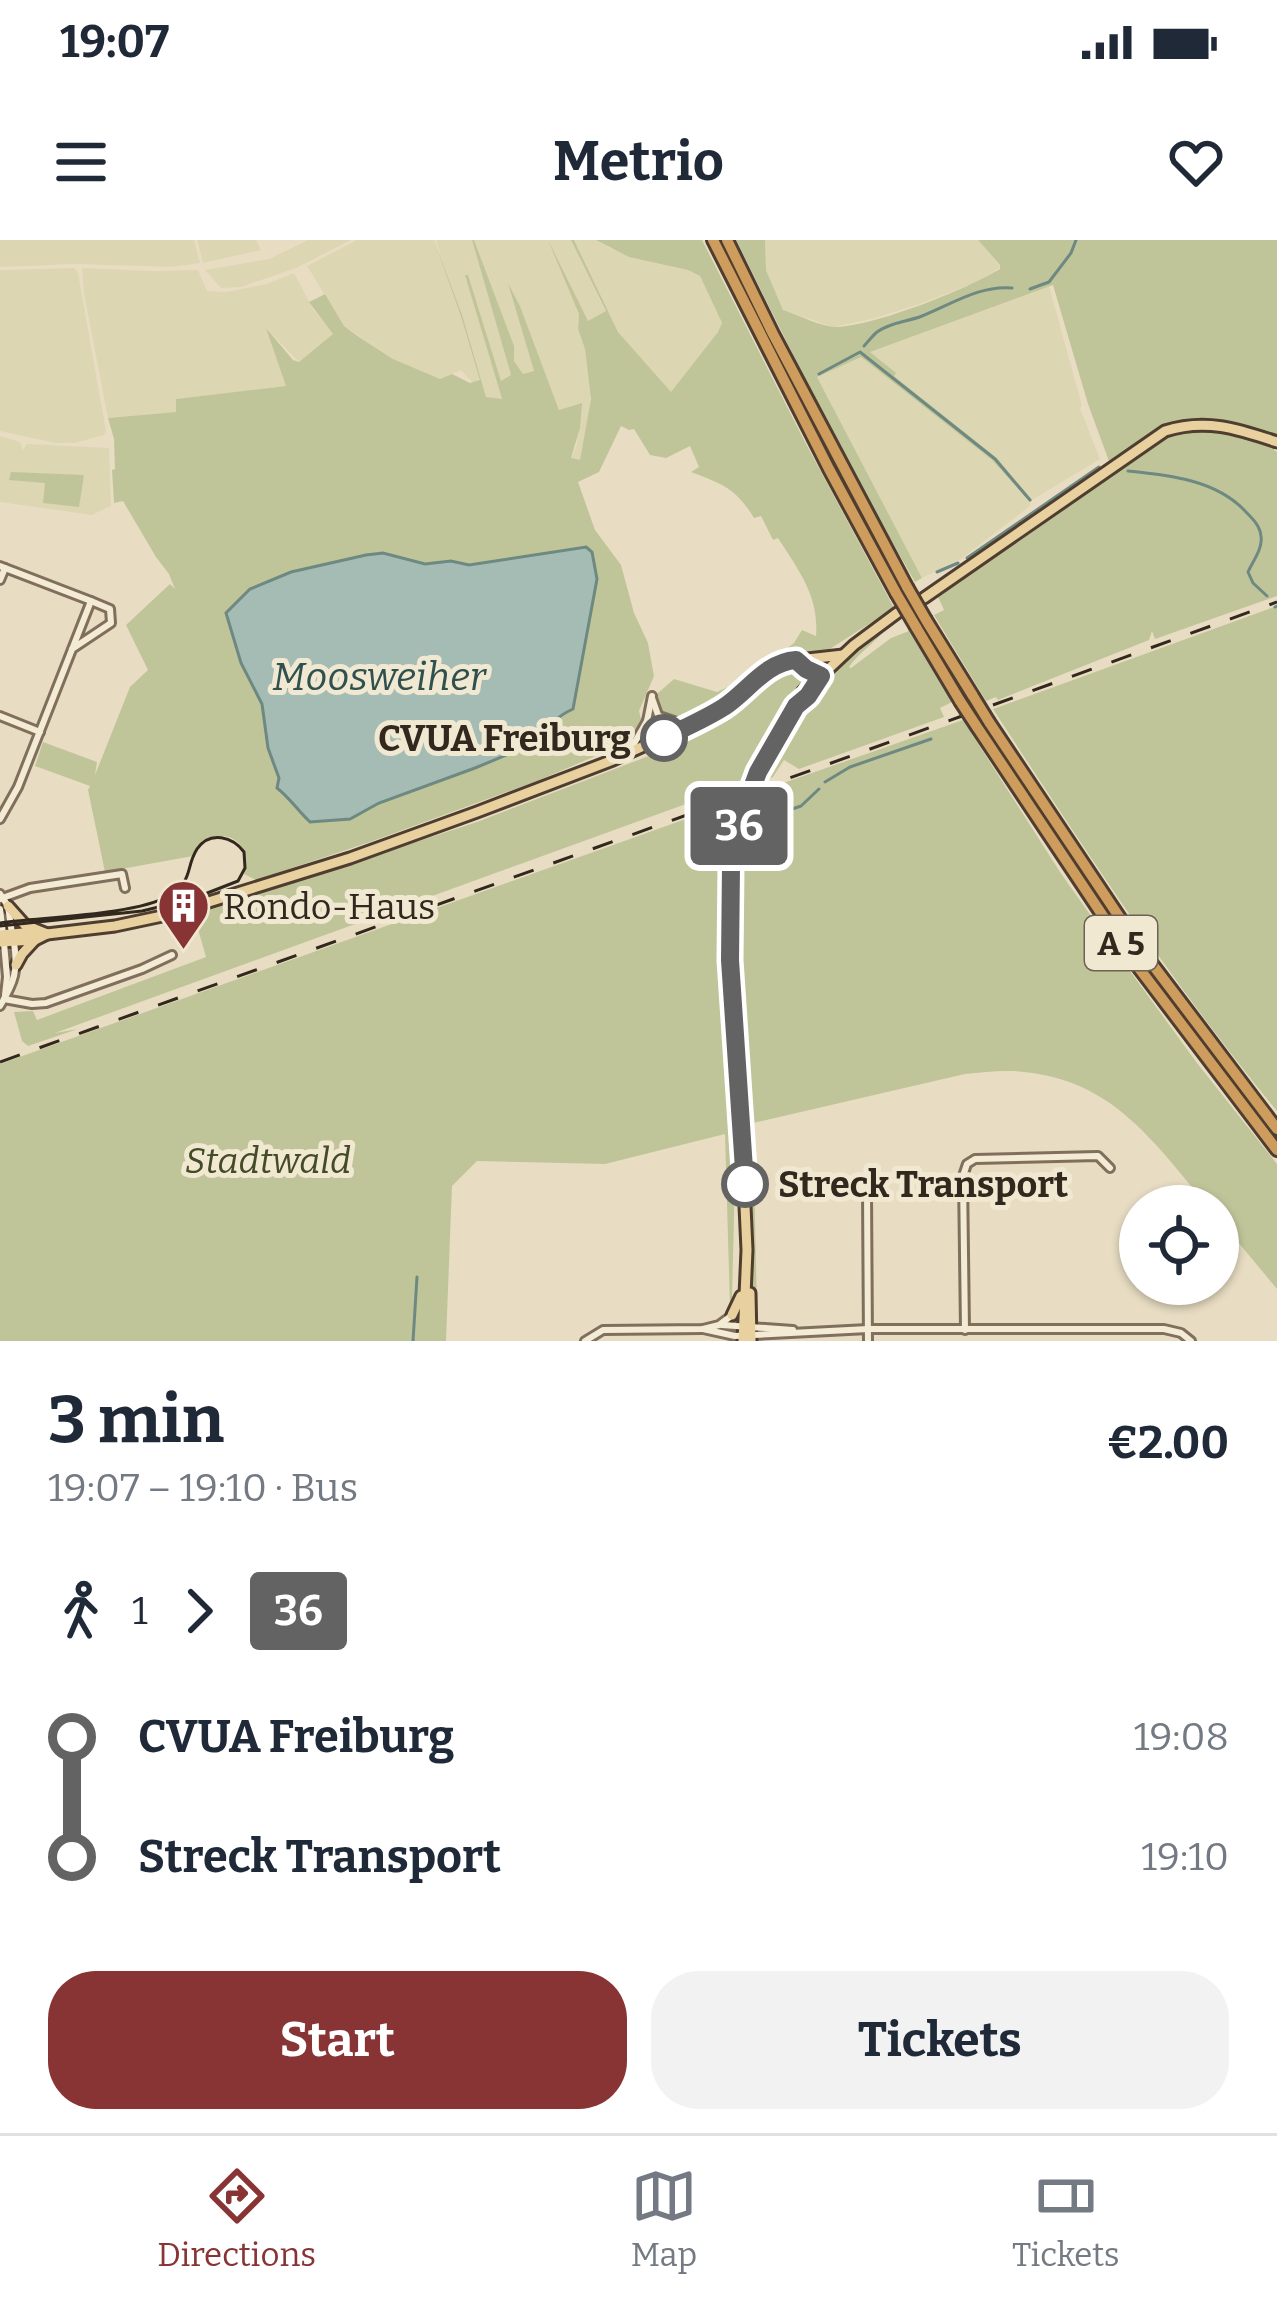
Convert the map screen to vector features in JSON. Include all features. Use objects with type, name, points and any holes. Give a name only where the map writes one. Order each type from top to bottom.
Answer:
[{"type":"highway","name":"A 5","points":[[713,240],[829,469],[966,699],[1129,955],[1277,1150]]},
{"type":"highway","name":"A 5","points":[[728,240],[902,590]]},
{"type":"highway","name":"A 5","points":[[983,725],[1140,948],[1277,1129]]},
{"type":"main road","points":[[924,598],[1165,431],[1217,424],[1277,442]]},
{"type":"main road","points":[[732,1315],[746,1286],[743,1148],[728,922],[731,866],[742,815],[758,772],[803,691],[897,613]]},
{"type":"main road","points":[[5,938],[130,923],[252,890],[628,754],[729,704],[781,662],[843,655]]},
{"type":"main road","points":[[809,659],[821,676]]},
{"type":"main road","points":[[796,660],[821,676]]},
{"type":"main road","points":[[2,901],[40,935]]},
{"type":"main road","points":[[16,965],[40,935]]},
{"type":"main road","points":[[746,1286],[750,1293],[747,1334]]},
{"type":"street","points":[[0,580],[2,567],[110,609],[111,623],[72,650]]},
{"type":"street","points":[[0,819],[18,787],[91,601]]},
{"type":"street","points":[[628,754],[647,721],[652,696],[658,715],[657,741]]},
{"type":"street","points":[[658,715],[689,726]]},
{"type":"street","points":[[0,716],[40,732]]},
{"type":"street","points":[[647,721],[657,741]]},
{"type":"street","points":[[2,1002],[8,976],[2,901],[30,888],[122,874],[125,888]]},
{"type":"street","points":[[2,1002],[14,982],[16,965],[5,938]]},
{"type":"street","points":[[2,1002],[46,1003],[172,955]]},
{"type":"street","points":[[965,1330],[963,1176],[968,1164],[975,1159],[1098,1156],[1110,1168]]},
{"type":"street","points":[[867,1192],[868,1341]]},
{"type":"street","points":[[585,1341],[603,1330],[704,1329],[732,1315]]},
{"type":"street","points":[[719,1325],[747,1334],[1164,1329],[1192,1341]]},
{"type":"street","points":[[704,1329],[722,1334],[801,1331]]},
{"type":"street","points":[[772,1341],[780,1335]]},
{"type":"shaded area","points":[[0,240],[194,240],[200,263],[0,267]]},
{"type":"shaded area","points":[[197,240],[256,240],[261,250],[203,263]]},
{"type":"shaded area","points":[[308,240],[351,240],[296,268],[241,287],[221,288],[205,270],[269,259]]},
{"type":"shaded area","points":[[357,240],[434,240],[442,261],[436,240],[472,240],[511,375],[501,382],[468,276],[502,400],[486,397],[461,370],[440,379],[425,374],[344,326],[307,266]]},
{"type":"shaded area","points":[[474,240],[571,240],[606,312],[588,321],[569,285],[579,314],[591,393],[580,460],[571,459],[581,404],[559,410],[512,290],[534,372],[523,375],[514,361],[513,346]]},
{"type":"shaded area","points":[[574,240],[596,240],[700,276],[722,323],[671,393],[618,332]]},
{"type":"shaded area","points":[[765,240],[978,240],[1001,267],[920,304],[833,327],[783,310],[766,270]]},
{"type":"shaded area","points":[[74,268],[106,431],[75,443],[55,443],[0,431],[0,270]]},
{"type":"shaded area","points":[[82,268],[198,270],[207,291],[226,292],[294,273],[313,309],[334,334],[299,362],[267,329],[287,386],[176,399],[177,412],[108,418]]},
{"type":"shaded area","points":[[1049,286],[1080,408],[1100,459],[1032,500],[997,458],[869,352]]},
{"type":"shaded area","points":[[860,356],[992,460],[1030,502],[961,559],[922,578],[817,377]]},
{"type":"shaded area","points":[[0,436],[20,442],[23,450],[27,444],[109,448],[111,506],[92,515],[0,502]]},
{"type":"green space","points":[[434,240],[462,315],[486,397],[502,399],[465,275],[501,381],[511,375],[472,240],[514,346],[514,361],[523,374],[534,371],[508,283],[559,410],[582,403],[571,458],[580,460],[591,399],[585,349],[579,314],[548,240],[588,321],[606,311],[574,240],[618,332],[671,392],[722,323],[700,276],[629,257],[596,240],[702,240],[894,608],[825,652],[784,651],[802,630],[816,636],[816,622],[806,584],[778,538],[773,540],[761,516],[754,518],[734,493],[691,472],[699,467],[690,446],[666,458],[650,455],[634,429],[621,426],[599,472],[578,482],[595,530],[621,565],[648,643],[654,676],[639,711],[642,723],[631,741],[537,781],[256,880],[244,874],[243,850],[237,842],[220,836],[201,845],[193,856],[105,872],[90,786],[35,766],[43,742],[97,762],[95,775],[130,687],[148,670],[126,625],[170,584],[175,589],[123,501],[114,503],[114,439],[108,418],[176,412],[176,399],[286,386],[266,328],[299,362],[333,334],[309,302],[325,294],[344,326],[393,359],[440,379],[452,374],[470,383],[480,380]],"holes":[[[586,547],[573,709],[555,721],[544,739],[379,803],[350,819],[295,808],[277,788],[279,778],[268,748],[262,704],[226,613],[366,555],[469,565]]]},
{"type":"green space","points":[[736,240],[765,240],[766,270],[783,310],[837,327],[920,305],[1000,269],[978,240],[1277,240],[1277,596],[1155,639],[1152,631],[1149,640],[986,701],[934,615],[944,610],[938,597],[1113,472],[1053,285],[870,352],[997,458],[1030,502],[992,460],[861,357],[817,377],[922,578],[915,582],[846,461]]},
{"type":"green space","points":[[11,472],[84,475],[79,507],[43,503],[45,483],[9,480]]},
{"type":"green space","points":[[1277,606],[1277,1111],[1165,964],[993,709]]},
{"type":"green space","points":[[891,622],[849,667],[909,631],[952,702],[940,708],[944,717],[799,769],[784,760],[773,777],[761,782],[782,739],[816,694]]},
{"type":"green space","points":[[784,668],[797,670],[803,679],[775,719],[742,789],[730,784],[722,790],[711,789],[708,796],[55,1033],[78,1029],[28,1046],[22,1041],[14,1012],[33,1011],[37,1020],[206,957],[194,915],[477,822],[659,752],[724,718]]},
{"type":"green space","points":[[674,679],[717,692],[734,684],[735,688],[680,716],[658,707],[657,694]]},
{"type":"green space","points":[[963,720],[1127,967],[1277,1164],[1277,1289],[1239,1243],[1239,1185],[1190,1185],[1132,1121],[1088,1090],[1062,1079],[998,1071],[965,1074],[753,1123],[755,1311],[736,900],[755,793]]},
{"type":"green space","name":"Stadtwald","points":[[739,800],[721,876],[719,918],[734,1153],[730,1307],[725,1134],[605,1164],[477,1161],[452,1186],[446,1341],[0,1341],[0,1064]]},
{"type":"water","name":"Moosweiher","points":[[586,547],[592,552],[597,579],[573,709],[555,721],[545,739],[379,803],[350,819],[310,822],[277,788],[279,778],[268,748],[262,704],[241,663],[226,613],[250,589],[291,572],[366,555],[383,553],[425,564],[469,565]]},
{"type":"waterway","points":[[1030,289],[1049,282],[1076,240]]},
{"type":"waterway","points":[[864,346],[888,326],[977,292],[1012,288]]},
{"type":"waterway","points":[[819,374],[860,352],[995,459],[1030,500]]},
{"type":"waterway","points":[[967,558],[1099,467]]},
{"type":"waterway","points":[[1128,471],[1192,481],[1234,501],[1259,529],[1261,545],[1248,572],[1267,596]]},
{"type":"waterway","points":[[937,572],[958,563]]},
{"type":"waterway","points":[[825,782],[850,767],[931,739]]},
{"type":"waterway","points":[[760,820],[801,806],[819,789]]},
{"type":"waterway","points":[[413,1341],[417,1277]]},
{"type":"tram line","points":[[0,923],[154,902],[182,885],[193,856],[208,839],[228,839],[244,852],[245,868],[238,881],[192,899],[142,911],[0,926]]},
{"type":"railway","points":[[993,705],[1277,602]]},
{"type":"railway","points":[[0,1062],[962,716]]},
{"type":"bus line","name":"36","points":[[664,738],[729,704],[781,662],[796,660],[821,676],[796,706],[758,772],[731,866],[730,960],[745,1184]]},
{"type":"place","name":"CVUA Freiburg","points":[[664,738]]},
{"type":"place","name":"Rondo-Haus","points":[[184,952]]},
{"type":"place","name":"Streck Transport","points":[[745,1184]]}]
